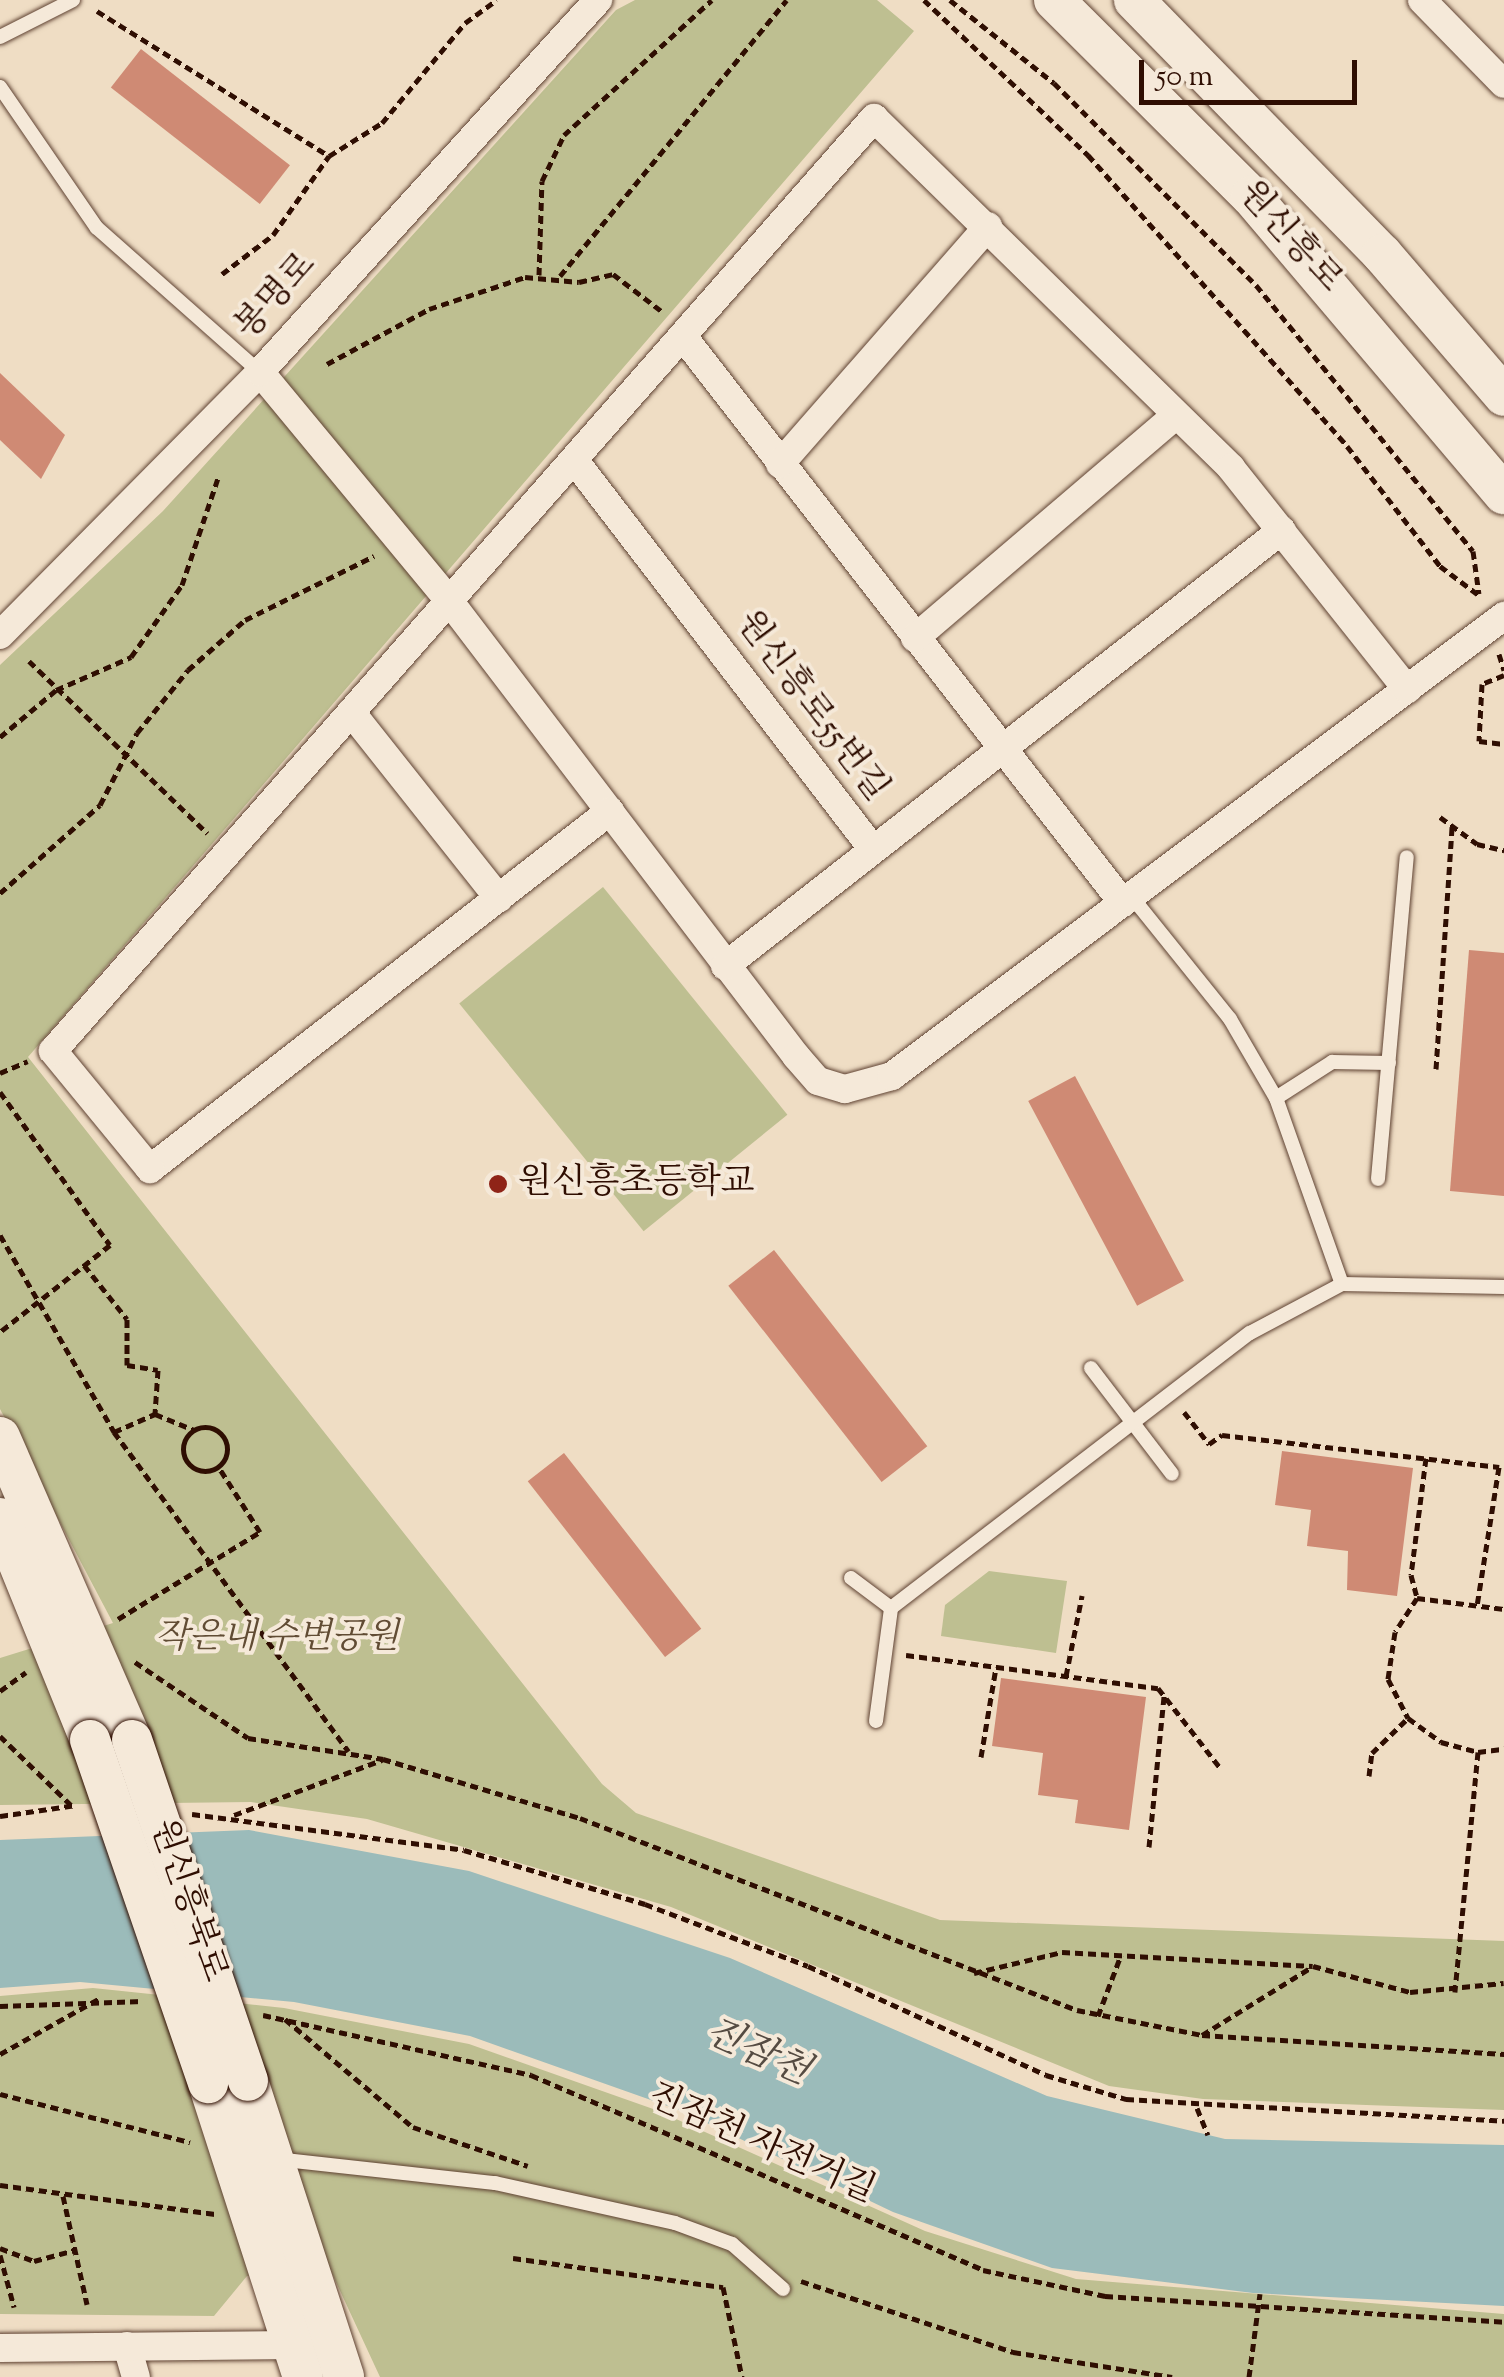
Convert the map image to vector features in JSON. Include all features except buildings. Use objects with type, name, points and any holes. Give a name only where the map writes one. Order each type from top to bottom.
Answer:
[{"type":"street","name":"봉명로","points":[[0,635],[260,372],[598,0]]},
{"type":"street","name":"원신흥로","points":[[1054,0],[1252,196],[1504,494]]},
{"type":"street","name":"원신흥로","points":[[1134,0],[1382,254],[1504,396]]},
{"type":"street","points":[[1422,0],[1504,84]]},
{"type":"street","points":[[610,811],[150,1169],[54,1051],[447,598],[685,339],[874,118],[988,226],[1171,419],[1230,468],[1407,689]]},
{"type":"street","points":[[780,464],[988,226]]},
{"type":"street","points":[[685,339],[1002,749],[1127,900]]},
{"type":"street","points":[[260,372],[447,598],[725,966],[818,1081],[869,1087],[1127,900],[1504,616]]},
{"type":"street","points":[[915,638],[1171,419]]},
{"type":"street","name":"원신흥로55번길","points":[[576,461],[873,850],[725,966]]},
{"type":"street","points":[[873,850],[1282,530]]},
{"type":"street","points":[[351,712],[499,899]]},
{"type":"street","name":"원신흥북로","points":[[0,1437],[132,1740],[228,2082],[298,2361]]},
{"type":"street","name":"원신흥북로","points":[[0,1518],[228,2082],[272,2159],[344,2377]]},
{"type":"street","points":[[127,2346],[136,2377]]},
{"type":"street","points":[[0,2348],[127,2346],[298,2361]]},
{"type":"lane","points":[[0,37],[72,0]]},
{"type":"lane","points":[[0,87],[97,228],[260,372]]},
{"type":"lane","points":[[1378,1179],[1406,857]]},
{"type":"lane","points":[[1127,900],[1230,1019],[1276,1098],[1342,1284]]},
{"type":"lane","points":[[1276,1098],[1332,1062],[1389,1063]]},
{"type":"lane","points":[[876,1721],[891,1608],[1250,1333],[1275,1328],[1295,1303],[1342,1284],[1504,1287]]},
{"type":"lane","points":[[1091,1368],[1172,1474]]},
{"type":"lane","points":[[851,1578],[891,1608]]},
{"type":"lane","points":[[272,2159],[495,2184],[675,2222],[770,2270],[783,2288]]},
{"type":"path","points":[[222,274],[273,235],[328,156],[382,123],[465,23],[497,0]]},
{"type":"path","points":[[539,275],[542,182],[564,135],[712,0]]},
{"type":"path","points":[[560,276],[787,0]]},
{"type":"path","points":[[924,0],[1088,155],[1411,521],[1440,566],[1480,596],[1473,551],[1256,285],[1054,83],[950,0]]},
{"type":"path","points":[[97,11],[328,156]]},
{"type":"path","points":[[327,364],[428,310],[539,275],[613,274],[685,339]]},
{"type":"path","points":[[0,737],[56,690],[131,657],[182,585],[220,475]]},
{"type":"path","points":[[0,892],[67,840],[129,760],[157,705],[245,620],[374,556]]},
{"type":"path","points":[[1504,648],[1497,657],[1504,673],[1482,684],[1478,741],[1504,744]]},
{"type":"path","points":[[29,661],[227,854]]},
{"type":"path","points":[[1440,817],[1504,850]]},
{"type":"path","points":[[1436,1069],[1452,826]]},
{"type":"path","points":[[0,1092],[110,1245],[0,1332]]},
{"type":"path","points":[[0,1234],[114,1432],[205,1564],[348,1751]]},
{"type":"path","points":[[84,1266],[127,1319],[126,1365],[158,1370],[155,1414]]},
{"type":"path","points":[[1184,1412],[1208,1444],[1222,1435],[1498,1467],[1477,1606]]},
{"type":"path","points":[[114,1432],[155,1414],[225,1440],[218,1466],[260,1532],[118,1619]]},
{"type":"path","points":[[194,1430],[187,1462],[218,1466]]},
{"type":"path","points":[[1426,1458],[1411,1575],[1417,1598],[1395,1632],[1388,1679],[1408,1718],[1441,1742],[1478,1752],[1504,1749]]},
{"type":"path","points":[[1066,1676],[1082,1596]]},
{"type":"path","points":[[1417,1598],[1504,1609]]},
{"type":"path","points":[[905,1655],[1066,1676],[1164,1696],[1221,1769]]},
{"type":"path","points":[[133,1660],[248,1738],[383,1759],[580,1818],[973,1973],[1098,2016],[1202,2035],[1504,2054]]},
{"type":"path","points":[[0,1690],[34,1666]]},
{"type":"path","points":[[981,1757],[996,1666]]},
{"type":"path","points":[[1149,1848],[1164,1696]]},
{"type":"path","points":[[1370,1776],[1372,1752],[1408,1718]]},
{"type":"path","points":[[0,1736],[71,1805]]},
{"type":"path","points":[[1455,1992],[1478,1752]]},
{"type":"path","points":[[231,1816],[383,1759]]},
{"type":"path","points":[[0,1816],[71,1805],[89,1806]]},
{"type":"path","points":[[178,1812],[231,1816],[464,1850],[627,1898],[808,1966],[1046,2075],[1198,2108],[1504,2121]]},
{"type":"path","points":[[973,1973],[1062,1952],[1313,1966],[1410,1992],[1455,1992],[1504,1984]]},
{"type":"path","points":[[1098,2016],[1121,1955]]},
{"type":"path","points":[[1202,2035],[1313,1966]]},
{"type":"path","points":[[0,2006],[102,1996],[157,2003]]},
{"type":"path","points":[[0,2054],[102,1996]]},
{"type":"path","name":"진잠천 자전거길","points":[[247,2013],[531,2075],[983,2270],[1105,2296],[1259,2310],[1504,2322]]},
{"type":"path","points":[[283,2018],[414,2127],[548,2172]]},
{"type":"path","points":[[0,2094],[190,2142]]},
{"type":"path","points":[[1198,2108],[1208,2135]]},
{"type":"path","points":[[0,2184],[63,2196],[231,2216]]},
{"type":"path","points":[[63,2196],[87,2304]]},
{"type":"path","points":[[14,2307],[0,2252],[34,2261],[75,2250]]},
{"type":"path","points":[[513,2258],[723,2287],[742,2377]]},
{"type":"path","points":[[770,2270],[1013,2352],[1172,2377]]},
{"type":"path","points":[[1249,2377],[1260,2294]]},
{"type":"green space","name":"작은내 수변공원","points":[[635,0],[877,0],[914,31],[28,1057],[602,1784],[636,1813],[940,1920],[1504,1941],[1504,2110],[1203,2099],[1109,2086],[671,1907],[367,1819],[251,1802],[0,1805],[0,1658],[113,1623],[0,1409],[0,665],[163,511],[616,10]]},
{"type":"green space","points":[[603,887],[787,1115],[644,1231],[459,1003]]},
{"type":"green space","points":[[989,1571],[1067,1581],[1056,1653],[941,1636],[945,1605]]},
{"type":"green space","points":[[93,1988],[284,2008],[469,2044],[656,2110],[925,2231],[1076,2279],[1504,2314],[1504,2377],[380,2377],[329,2267],[247,2276],[214,2316],[0,2314],[0,1996]]},
{"type":"water","name":"진잠천","points":[[249,1830],[469,1871],[730,1958],[1047,2096],[1225,2139],[1504,2145],[1504,2306],[1253,2293],[1052,2268],[893,2212],[682,2111],[470,2036],[294,2002],[80,1982],[0,1988],[0,1840]]},
{"type":"place","name":"원신흥초등학교","points":[[498,1184]]}]
